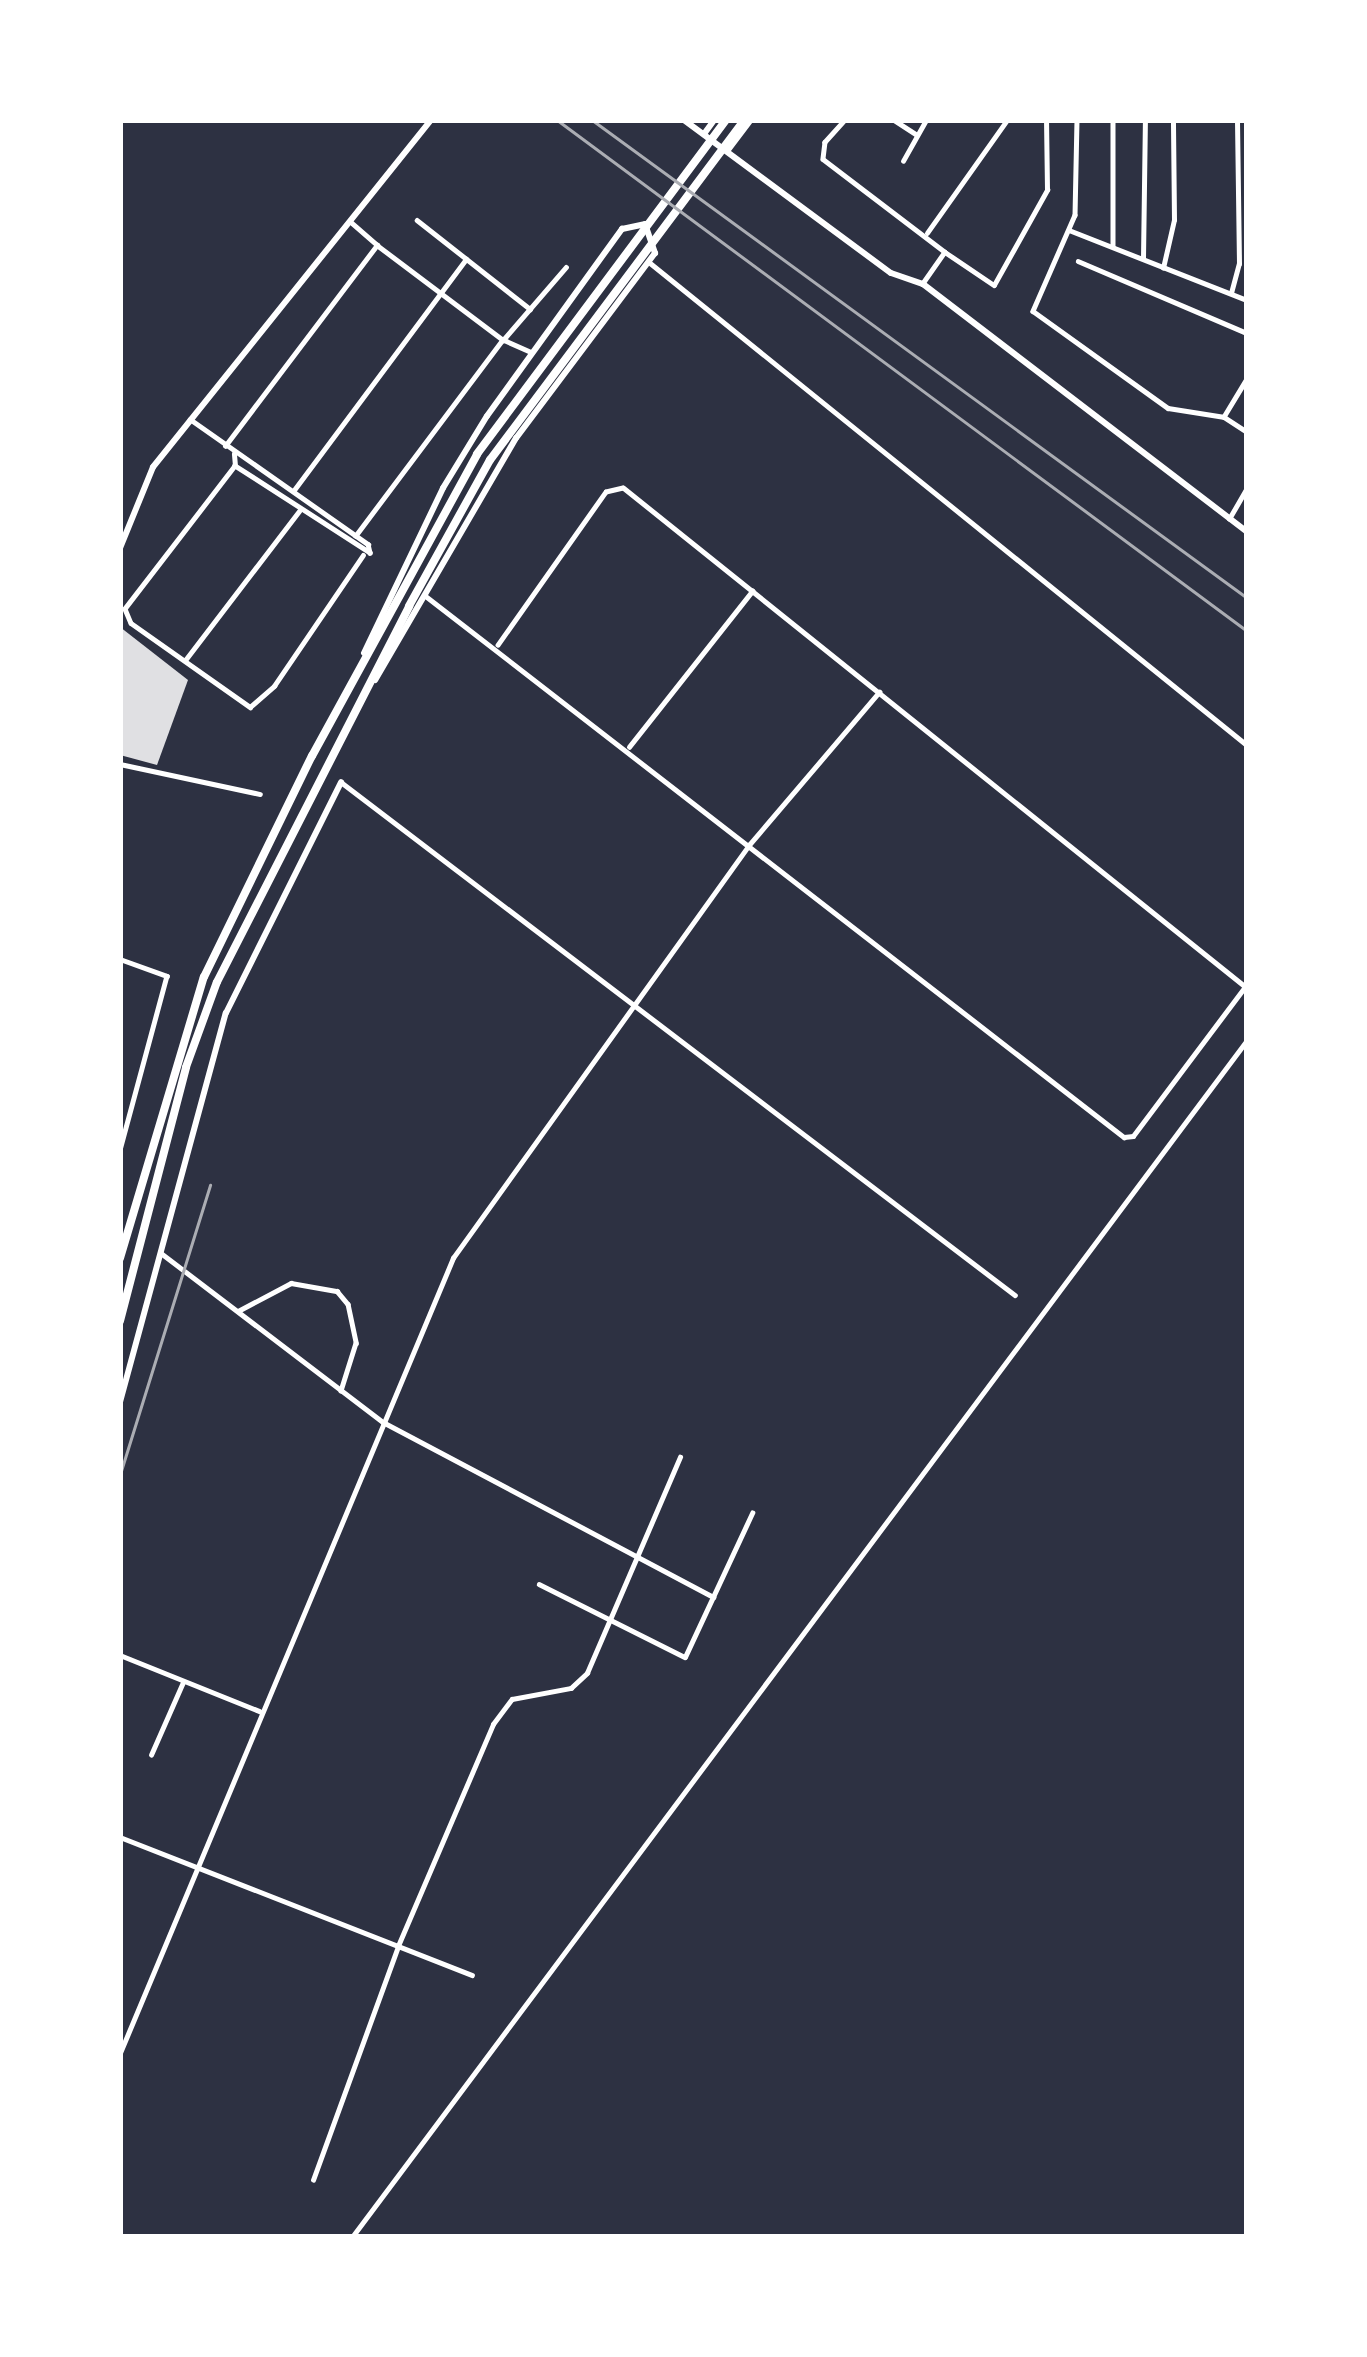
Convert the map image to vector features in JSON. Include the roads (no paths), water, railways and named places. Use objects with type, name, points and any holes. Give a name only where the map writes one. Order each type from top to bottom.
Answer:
[{"type":"main road","points":[[120,1258],[204,977],[346,695],[477,454],[726,120]]},
{"type":"main road","points":[[120,1321],[186,1067],[217,982],[383,657],[490,460],[748,120]]},
{"type":"street","points":[[120,548],[152,467],[352,224],[431,120]]},
{"type":"street","points":[[684,120],[891,274],[923,284],[1247,532]]},
{"type":"street","points":[[704,134],[714,120]]},
{"type":"street","points":[[728,150],[748,120]]},
{"type":"street","points":[[845,120],[825,142],[824,161],[994,285],[1047,190],[1046,120]]},
{"type":"street","points":[[894,120],[917,135]]},
{"type":"street","points":[[903,160],[926,120]]},
{"type":"street","points":[[926,235],[1006,120]]},
{"type":"street","points":[[1077,120],[1069,230],[1033,311],[1168,408],[1224,417],[1247,432]]},
{"type":"street","points":[[1113,120],[1113,249]]},
{"type":"street","points":[[1143,260],[1144,120]]},
{"type":"street","points":[[1163,268],[1174,220],[1173,120]]},
{"type":"street","points":[[1231,293],[1239,264],[1237,120]]},
{"type":"street","points":[[417,220],[530,309]]},
{"type":"street","points":[[352,224],[503,340],[532,353]]},
{"type":"street","points":[[346,695],[442,488],[532,353],[629,225],[651,230],[656,245],[649,262],[516,438],[427,597],[361,700]]},
{"type":"street","points":[[1069,230],[1247,300]]},
{"type":"street","points":[[225,446],[377,245]]},
{"type":"street","points":[[923,284],[945,252]]},
{"type":"street","points":[[294,490],[466,259]]},
{"type":"street","points":[[1078,261],[1247,333]]},
{"type":"street","points":[[649,262],[1247,745]]},
{"type":"street","points":[[356,536],[503,340],[566,268]]},
{"type":"street","points":[[1224,417],[1246,381]]},
{"type":"street","points":[[190,419],[371,547],[262,701],[250,707],[184,661],[125,609],[236,466]]},
{"type":"street","points":[[234,454],[236,466],[364,555]]},
{"type":"street","points":[[427,597],[498,645],[1120,1136],[1132,1136],[1243,982],[616,487],[498,645]]},
{"type":"street","points":[[1229,519],[1247,488]]},
{"type":"street","points":[[184,661],[299,511]]},
{"type":"street","points":[[628,748],[752,591]]},
{"type":"street","points":[[120,2053],[453,1258],[638,1007],[749,845],[879,692]]},
{"type":"street","points":[[120,764],[260,794]]},
{"type":"street","points":[[120,1402],[226,1013],[341,782],[1015,1295]]},
{"type":"street","points":[[120,959],[167,976],[120,1150]]},
{"type":"street","points":[[352,2237],[1247,1040]]},
{"type":"street","points":[[161,1252],[383,1422],[637,1562],[713,1597]]},
{"type":"street","points":[[238,1311],[291,1283],[337,1291],[356,1343],[341,1391]]},
{"type":"street","points":[[313,2180],[398,1946],[502,1708],[579,1683],[614,1618],[680,1457]]},
{"type":"street","points":[[539,1584],[685,1657],[752,1514]]},
{"type":"street","points":[[120,1655],[261,1712]]},
{"type":"street","points":[[151,1756],[183,1682]]},
{"type":"street","points":[[120,1838],[472,1975]]},
{"type":"railway","points":[[557,120],[1247,631]]},
{"type":"railway","points":[[592,120],[1247,598]]},
{"type":"railway","points":[[120,1474],[210,1185]]}]
